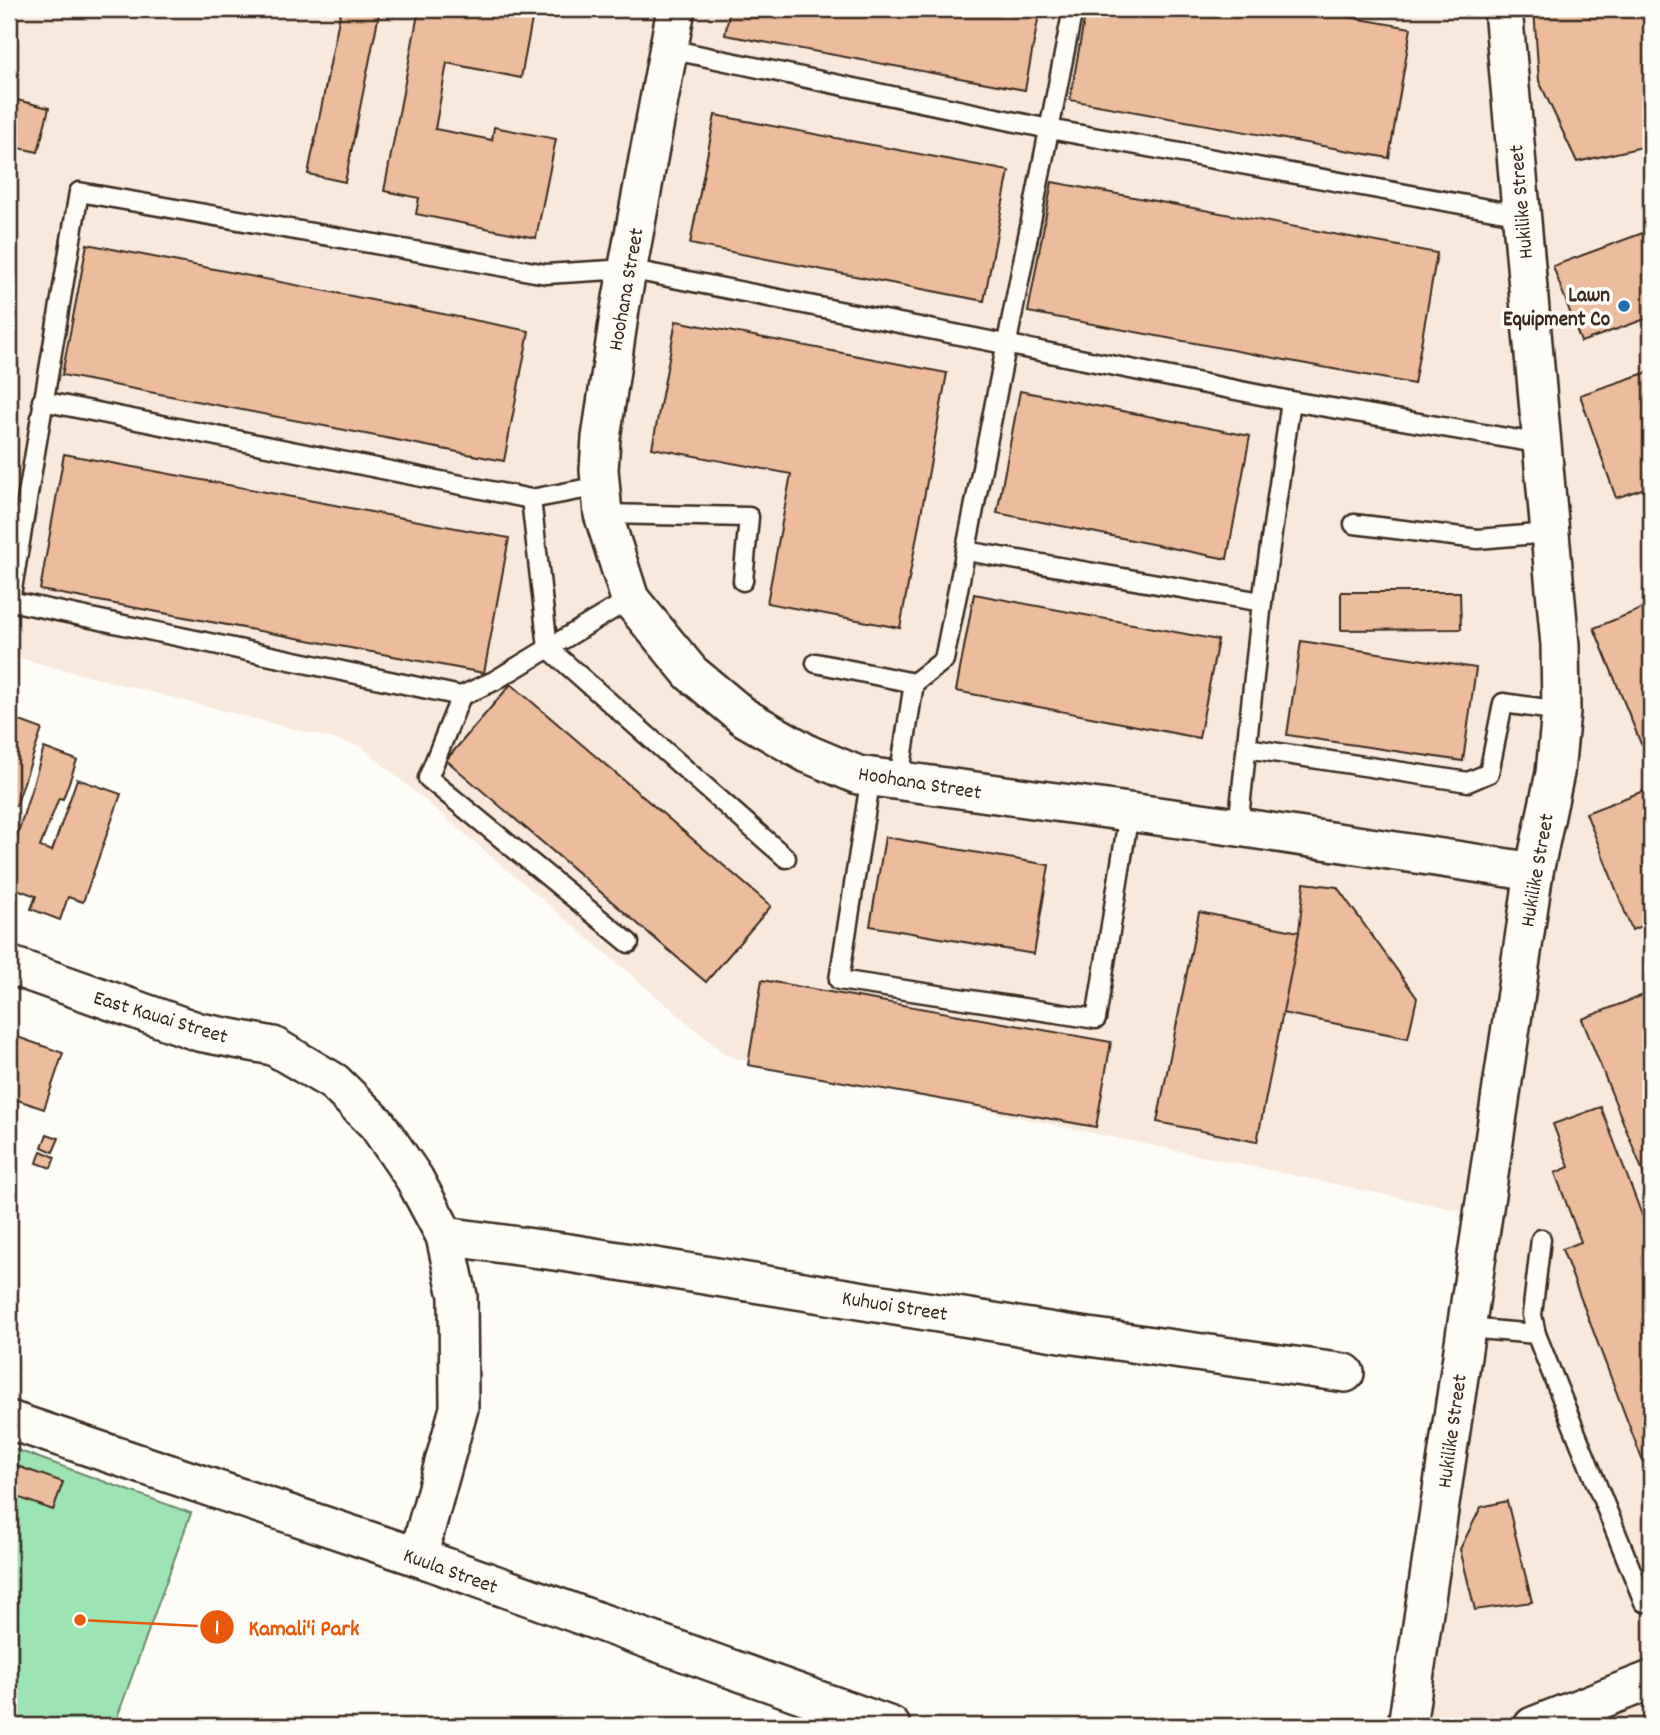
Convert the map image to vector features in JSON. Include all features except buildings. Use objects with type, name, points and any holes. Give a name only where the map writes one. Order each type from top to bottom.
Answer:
[{"type":"street","name":"Hoohana Street","points":[[676,9],[628,269],[601,438],[601,500],[630,599],[691,673],[744,718],[807,754],[858,775],[1238,827],[1534,872]]},
{"type":"street","name":"Hukilike Street","points":[[1407,1726],[1534,872],[1555,773],[1561,711],[1560,645],[1503,9]]},
{"type":"street","name":"East Kauai Street","points":[[9,965],[200,1032],[273,1046],[334,1082],[377,1124],[414,1178],[445,1236],[458,1296],[459,1408],[418,1557]]},
{"type":"street","name":"Kuhuoi Street","points":[[445,1236],[1067,1334],[1345,1373]]},
{"type":"street","name":"Kuula Street","points":[[9,1420],[418,1557],[891,1726]]},
{"type":"street","points":[[1533,1726],[1651,1680]]},
{"type":"lane","points":[[1073,9],[944,660],[914,683],[885,777],[839,980],[1096,1019],[1129,813]]},
{"type":"lane","points":[[669,49],[1049,129],[1521,215]]},
{"type":"lane","points":[[630,599],[494,681],[461,696],[10,601],[79,192],[547,274],[628,269],[1007,342],[1291,401],[1542,444]]},
{"type":"lane","points":[[42,401],[531,499],[601,500],[748,517],[743,582]]},
{"type":"lane","points":[[1238,827],[1262,602],[1291,401]]},
{"type":"lane","points":[[531,499],[548,648],[786,858]]},
{"type":"lane","points":[[1354,524],[1478,539],[1550,533]]},
{"type":"lane","points":[[965,551],[1262,602]]},
{"type":"lane","points":[[816,663],[914,683]]},
{"type":"lane","points":[[461,696],[428,778],[629,943]]},
{"type":"lane","points":[[1247,748],[1468,782],[1489,773],[1503,703],[1561,711]]},
{"type":"lane","points":[[1541,1239],[1532,1315],[1536,1334],[1644,1602]]},
{"type":"lane","points":[[1466,1328],[1536,1334]]},
{"type":"shaded area","points":[[9,9],[1651,9],[1651,1726],[1407,1726],[1482,1215],[727,1056],[361,746],[15,657],[30,538],[9,535]]},
{"type":"green space","points":[[9,1447],[191,1513],[114,1726],[9,1726]]},
{"type":"place","name":"Lawn Equipment Co","points":[[1624,306]]},
{"type":"place","name":"Kamali'i Park","points":[[80,1620]]}]
